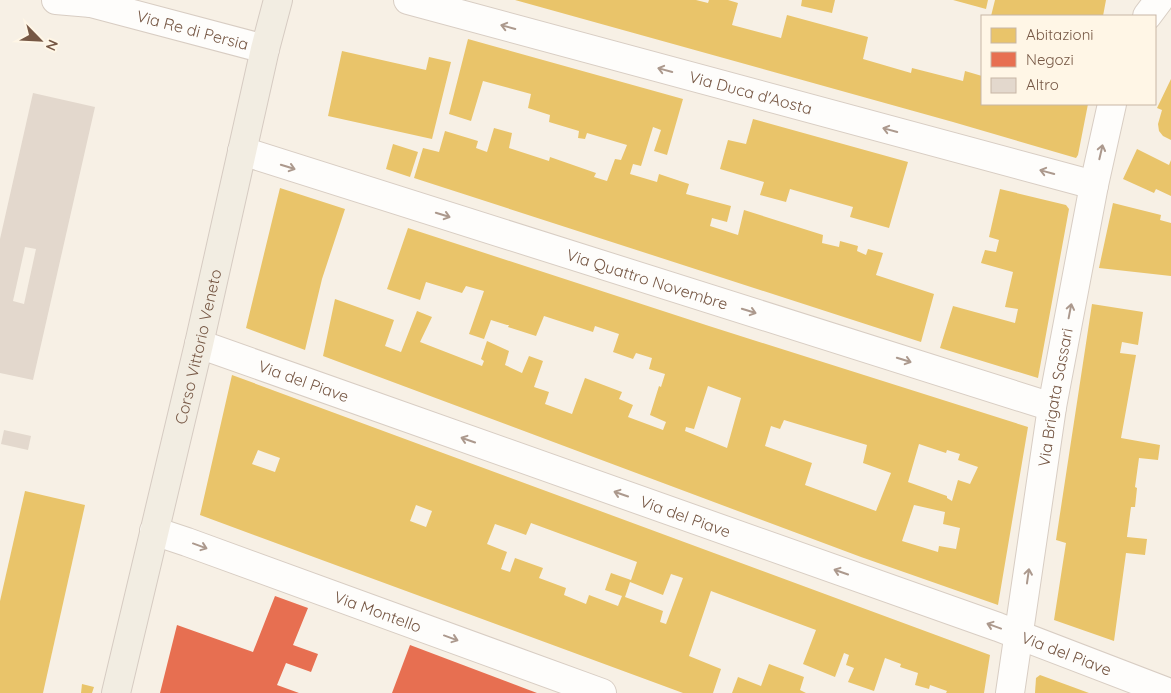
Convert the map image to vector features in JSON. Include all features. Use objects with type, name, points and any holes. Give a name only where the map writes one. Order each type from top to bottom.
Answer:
[{"type":"main road","name":"Corso Vittorio Veneto","points":[[116,693],[199,344],[265,49],[278,0]]},
{"type":"street","name":"Via Re di Persia","points":[[56,0],[89,2],[265,49]]},
{"type":"street","name":"Via Duca d'Aosta","points":[[408,0],[1094,185]]},
{"type":"street","points":[[1148,15],[1159,0]]},
{"type":"street","name":"Via Brigata Sassari","points":[[1010,693],[1052,407],[1094,185],[1112,105]]},
{"type":"street","name":"Via Quattro Novembre","points":[[242,152],[1052,407]]},
{"type":"street","name":"Via del Piave","points":[[199,344],[1020,635],[1170,693]]},
{"type":"street","name":"Via Montello","points":[[154,531],[602,693]]},
{"type":"building: Abitazioni","points":[[515,0],[696,0],[708,3],[709,0],[728,0],[738,3],[732,25],[781,38],[787,15],[868,37],[863,59],[911,73],[912,68],[963,81],[965,71],[981,76],[981,105],[1088,105],[1076,158]]},
{"type":"building: Abitazioni","points":[[802,0],[835,0],[832,13],[801,6]]},
{"type":"building: Abitazioni","points":[[953,0],[988,0],[986,9]]},
{"type":"building: Abitazioni","points":[[995,0],[1106,0],[1103,15],[991,15]]},
{"type":"building: Abitazioni","points":[[468,39],[683,99],[667,155],[654,151],[661,130],[653,127],[641,166],[633,164],[630,174],[657,182],[659,174],[689,184],[686,194],[731,206],[727,222],[712,218],[710,226],[738,235],[744,210],[823,235],[822,243],[839,247],[840,241],[858,246],[857,251],[866,255],[868,249],[883,253],[876,275],[934,294],[921,342],[414,178],[423,148],[439,152],[445,131],[478,141],[476,148],[487,152],[494,128],[512,133],[509,148],[549,161],[550,157],[596,173],[594,177],[607,181],[615,159],[621,160],[627,145],[587,133],[585,139],[578,138],[579,131],[549,122],[550,115],[528,108],[531,94],[483,81],[471,121],[449,114]]},
{"type":"building: Abitazioni","points":[[342,51],[426,70],[429,57],[451,62],[432,139],[328,116]]},
{"type":"building: Abitazioni","points":[[1171,79],[1171,140],[1163,136],[1159,131],[1158,124],[1162,110],[1157,108]]},
{"type":"building: Abitazioni","points":[[753,119],[908,162],[889,228],[850,217],[853,207],[790,189],[786,202],[760,195],[764,182],[720,169],[728,140],[746,144]]},
{"type":"building: Abitazioni","points":[[393,144],[418,152],[410,177],[386,169]]},
{"type":"building: Abitazioni","points":[[1137,149],[1169,165],[1171,160],[1171,196],[1156,189],[1154,193],[1123,179]]},
{"type":"building: Abitazioni","points":[[280,188],[345,209],[322,279],[305,350],[246,328]]},
{"type":"building: Abitazioni","points":[[1000,189],[1066,205],[1069,209],[1038,378],[940,348],[953,306],[1015,323],[1018,309],[1005,307],[1013,272],[981,263],[985,250],[996,252],[999,240],[989,237]]},
{"type":"building: Abitazioni","points":[[1113,203],[1161,215],[1160,220],[1171,223],[1171,276],[1099,268]]},
{"type":"building: Abitazioni","points":[[408,228],[1028,427],[998,605],[861,557],[323,356],[335,299],[394,320],[385,346],[401,352],[417,311],[432,317],[420,342],[482,366],[484,361],[481,359],[487,341],[509,351],[505,365],[522,373],[529,356],[543,361],[534,387],[549,392],[545,404],[572,414],[585,378],[622,392],[619,399],[633,405],[628,417],[663,430],[666,422],[650,415],[659,386],[661,387],[665,374],[649,369],[652,358],[636,353],[633,359],[613,352],[619,334],[595,326],[593,332],[544,316],[536,336],[491,320],[484,339],[469,334],[484,291],[466,286],[462,293],[426,282],[420,300],[387,289]],"holes":[[[708,386],[741,398],[727,448],[685,431],[686,427],[694,429]],[[784,420],[867,445],[863,463],[891,473],[876,511],[805,485],[812,463],[765,446],[771,426],[780,429]],[[919,444],[946,453],[947,450],[960,454],[958,460],[978,467],[970,484],[958,480],[952,501],[947,496],[908,482]],[[914,505],[945,512],[943,524],[960,528],[956,549],[939,546],[938,552],[902,541]]]},
{"type":"building: Abitazioni","points":[[1092,304],[1143,312],[1138,345],[1122,342],[1120,353],[1136,355],[1121,438],[1160,445],[1158,460],[1139,458],[1135,487],[1137,488],[1135,507],[1131,507],[1127,537],[1147,539],[1145,555],[1126,553],[1114,641],[1054,620],[1066,543],[1056,540]]},
{"type":"building: Abitazioni","points":[[232,375],[990,655],[984,693],[946,693],[947,691],[930,685],[929,689],[915,685],[918,673],[900,667],[901,664],[885,658],[874,691],[848,682],[854,668],[846,665],[849,655],[844,653],[835,677],[803,664],[816,630],[711,591],[689,656],[721,669],[713,693],[683,693],[200,515]],"holes":[[[258,450],[280,458],[275,472],[252,464]],[[416,505],[432,511],[426,527],[410,521]],[[531,523],[637,562],[631,580],[611,573],[605,590],[622,596],[618,606],[589,595],[586,604],[564,595],[566,588],[539,578],[543,568],[515,558],[510,572],[501,569],[507,552],[487,544],[495,524],[526,535]],[[671,574],[683,578],[666,624],[660,622],[663,611],[625,597],[630,582],[663,595]]]},
{"type":"building: Abitazioni","points":[[25,491],[85,505],[43,693],[0,693],[0,601]]},
{"type":"building: Abitazioni","points":[[769,664],[804,677],[800,690],[806,693],[732,693],[738,677],[761,686]]},
{"type":"building: Abitazioni","points":[[1040,675],[1089,693],[1035,693],[1036,678]]},
{"type":"building: Abitazioni","points":[[82,684],[94,687],[92,693],[81,693]]},
{"type":"building: Negozi","points":[[275,596],[308,608],[293,645],[318,654],[311,672],[286,663],[277,685],[299,693],[160,693],[177,625],[253,652]]},
{"type":"building: Negozi","points":[[410,645],[537,693],[392,693]]},
{"type":"building: Altro","points":[[33,93],[95,107],[33,380],[0,373],[0,239]],"holes":[[[25,247],[36,249],[24,304],[13,301]]]},
{"type":"building: Altro","points":[[4,430],[31,436],[28,450],[1,444]]}]
